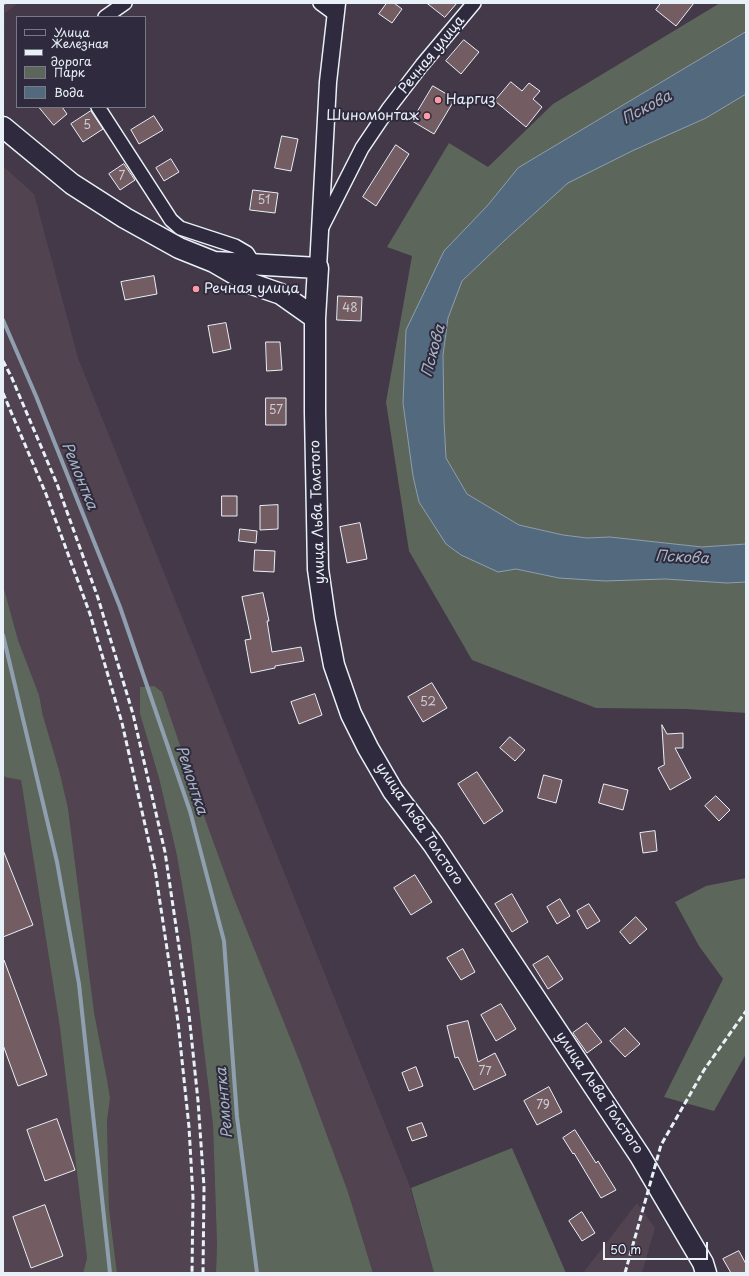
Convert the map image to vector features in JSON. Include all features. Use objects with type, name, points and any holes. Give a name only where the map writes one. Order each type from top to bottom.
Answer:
[{"type":"main road","points":[[3,127],[72,184],[125,218],[179,248],[214,262],[252,284],[281,294],[315,318]]},
{"type":"main road","points":[[214,262],[318,268]]},
{"type":"main road","name":"улица Льва Толстого","points":[[318,268],[315,318],[315,464],[318,569],[334,665],[351,714],[392,790],[433,844],[640,1156],[703,1263],[706,1273]]},
{"type":"street","points":[[106,16],[125,3]]},
{"type":"street","points":[[320,3],[336,8]]},
{"type":"street","name":"Речная улица","points":[[320,232],[362,148],[389,108],[422,65],[474,3]]},
{"type":"street","name":"улица Льва Толстого","points":[[318,268],[328,82],[336,8]]},
{"type":"street","points":[[99,108],[171,220],[180,228],[235,246],[247,253],[254,264]]},
{"type":"shaded area","points":[[3,3],[18,3],[5,13],[4,114],[3,113]]},
{"type":"shaded area","points":[[3,166],[34,194],[78,358],[409,1184],[434,1273],[373,1273],[348,1192],[300,1062],[233,896],[162,692],[146,686],[140,687],[140,714],[159,778],[177,856],[190,932],[200,1013],[213,1125],[217,1245],[216,1273],[117,1273],[109,1209],[107,1121],[110,1098],[94,1012],[68,808],[59,770],[43,716],[39,695],[18,640],[3,585]]},
{"type":"shaded area","points":[[3,723],[21,780],[60,1028],[87,1258],[83,1273],[3,1273]]},
{"type":"shaded area","points":[[637,1203],[655,1228],[642,1273],[583,1273]]},
{"type":"green space","points":[[720,3],[746,3],[746,32],[518,168],[488,205],[406,330],[403,403],[413,476],[419,502],[498,572],[516,569],[559,578],[665,579],[727,583],[746,582],[746,713],[687,709],[596,708],[472,660],[409,551],[386,402],[412,256],[387,247],[449,143],[488,167],[553,104]]},
{"type":"green space","points":[[746,94],[746,544],[702,547],[610,537],[587,538],[563,535],[519,525],[467,494],[446,458],[444,421],[443,355],[448,318],[462,281],[568,182],[706,118]]},
{"type":"green space","points":[[3,585],[18,640],[39,695],[43,716],[59,770],[68,808],[94,1012],[110,1098],[107,1121],[109,1209],[117,1273],[83,1273],[87,1258],[60,1028],[21,780],[5,777],[3,773]]},
{"type":"green space","points":[[154,686],[162,692],[233,896],[300,1062],[348,1192],[373,1273],[216,1273],[217,1245],[213,1125],[190,932],[177,856],[159,778],[140,714],[140,687]]},
{"type":"green space","points":[[746,878],[746,1054],[714,1111],[664,1097],[723,979],[699,946],[675,902],[706,886]]},
{"type":"green space","points":[[512,1148],[566,1273],[434,1273],[411,1188]]},
{"type":"water","name":"Пскова","points":[[746,32],[746,94],[706,118],[632,151],[568,183],[462,281],[448,318],[443,355],[446,458],[467,494],[519,525],[563,535],[587,538],[610,537],[702,547],[746,544],[746,582],[727,583],[665,579],[605,581],[559,578],[516,569],[498,572],[461,555],[446,544],[419,502],[413,476],[403,403],[406,330],[444,251],[488,205],[518,168]]},
{"type":"building","points":[[387,3],[394,3],[402,9],[392,23],[379,14]]},
{"type":"building","points":[[427,3],[457,3],[445,17]]},
{"type":"building","points":[[661,3],[694,3],[676,26],[656,10]]},
{"type":"building","points":[[464,40],[479,52],[461,74],[446,61]]},
{"type":"building","points":[[511,82],[522,91],[529,83],[540,91],[533,99],[542,107],[526,127],[495,101]]},
{"type":"building","points":[[433,86],[455,99],[434,134],[412,121]]},
{"type":"building","points":[[40,108],[63,108],[67,114],[54,125]]},
{"type":"building","points":[[91,111],[103,129],[83,142],[71,124]]},
{"type":"building","points":[[154,116],[163,130],[139,144],[131,130]]},
{"type":"building","points":[[282,136],[298,139],[291,171],[275,168]]},
{"type":"building","points":[[396,145],[409,154],[376,206],[363,197]]},
{"type":"building","points":[[171,159],[179,172],[164,181],[156,168]]},
{"type":"building","points":[[124,164],[135,180],[120,190],[109,174]]},
{"type":"building","points":[[253,190],[278,193],[275,213],[250,210]]},
{"type":"building","points":[[154,276],[157,294],[125,300],[121,282]]},
{"type":"building","points":[[338,296],[362,297],[361,321],[337,320]]},
{"type":"building","points":[[226,323],[231,349],[213,353],[208,326]]},
{"type":"building","points":[[266,342],[280,342],[282,370],[267,371]]},
{"type":"building","points":[[266,398],[286,398],[286,425],[266,425]]},
{"type":"building","points":[[222,496],[237,496],[237,516],[222,516]]},
{"type":"building","points":[[278,505],[278,529],[260,530],[260,506]]},
{"type":"building","points":[[360,523],[367,559],[347,563],[340,527]]},
{"type":"building","points":[[240,529],[257,531],[256,543],[239,541]]},
{"type":"building","points":[[255,550],[275,551],[274,572],[254,571]]},
{"type":"building","points":[[263,593],[269,621],[267,621],[272,652],[301,647],[304,661],[275,666],[275,668],[251,673],[245,640],[251,639],[242,597]]},
{"type":"building","points":[[432,683],[447,708],[423,722],[408,697]]},
{"type":"building","points":[[315,694],[322,715],[299,724],[291,702]]},
{"type":"building","points":[[662,725],[667,734],[683,733],[683,748],[675,748],[691,778],[670,790],[658,768],[664,765]]},
{"type":"building","points":[[510,737],[525,750],[515,761],[500,748]]},
{"type":"building","points":[[477,772],[503,811],[484,824],[458,784]]},
{"type":"building","points":[[544,775],[562,780],[556,803],[538,798]]},
{"type":"building","points":[[604,784],[628,790],[623,810],[599,803]]},
{"type":"building","points":[[716,796],[730,810],[719,821],[705,806]]},
{"type":"building","points":[[655,831],[657,851],[643,853],[640,833]]},
{"type":"building","points":[[3,850],[33,925],[3,937]]},
{"type":"building","points":[[415,875],[432,902],[411,915],[394,888]]},
{"type":"building","points":[[512,894],[528,922],[512,932],[495,904]]},
{"type":"building","points":[[560,899],[570,916],[557,924],[547,907]]},
{"type":"building","points":[[589,904],[600,921],[587,929],[577,911]]},
{"type":"building","points":[[636,917],[647,929],[630,944],[620,932]]},
{"type":"building","points":[[463,949],[475,972],[461,980],[447,958]]},
{"type":"building","points":[[548,956],[563,979],[548,989],[533,965]]},
{"type":"building","points":[[3,960],[47,1075],[18,1086],[3,1045]]},
{"type":"building","points":[[501,1004],[516,1029],[496,1041],[481,1015]]},
{"type":"building","points":[[468,1021],[478,1062],[495,1053],[506,1075],[474,1090],[458,1057],[455,1058],[447,1026]]},
{"type":"building","points":[[587,1023],[602,1042],[587,1053],[573,1033]]},
{"type":"building","points":[[625,1028],[640,1044],[625,1057],[610,1041]]},
{"type":"building","points":[[416,1067],[423,1086],[409,1091],[402,1073]]},
{"type":"building","points":[[549,1087],[562,1112],[537,1125],[524,1101]]},
{"type":"building","points":[[57,1119],[75,1170],[45,1181],[27,1130]]},
{"type":"building","points":[[422,1123],[427,1136],[412,1141],[407,1128]]},
{"type":"building","points":[[575,1130],[596,1163],[598,1161],[616,1190],[601,1198],[574,1153],[573,1154],[563,1138]]},
{"type":"building","points":[[45,1205],[63,1256],[31,1268],[13,1217]]},
{"type":"building","points":[[582,1212],[595,1233],[582,1241],[569,1221]]},
{"type":"building","points":[[739,1251],[746,1264],[746,1273],[731,1273],[723,1259]]},
{"type":"waterway","name":"Ремонтка","points":[[3,320],[36,396],[120,607],[190,811],[224,941],[237,1117],[257,1273]]},
{"type":"waterway","points":[[3,635],[57,862],[79,984],[110,1273]]},
{"type":"railway","points":[[3,361],[11,376],[57,484],[98,598],[133,714],[165,852],[189,1014],[198,1101],[204,1187],[203,1273]]},
{"type":"railway","points":[[3,393],[46,494],[90,614],[122,723],[155,869],[178,1022],[189,1127],[193,1197],[192,1273]]},
{"type":"railway","points":[[625,1273],[661,1145],[704,1070],[746,1011]]},
{"type":"place","name":"Наргиз","points":[[438,100]]},
{"type":"place","name":"Шиномонтаж","points":[[427,116]]},
{"type":"place","name":"Речная улица","points":[[196,289]]}]
